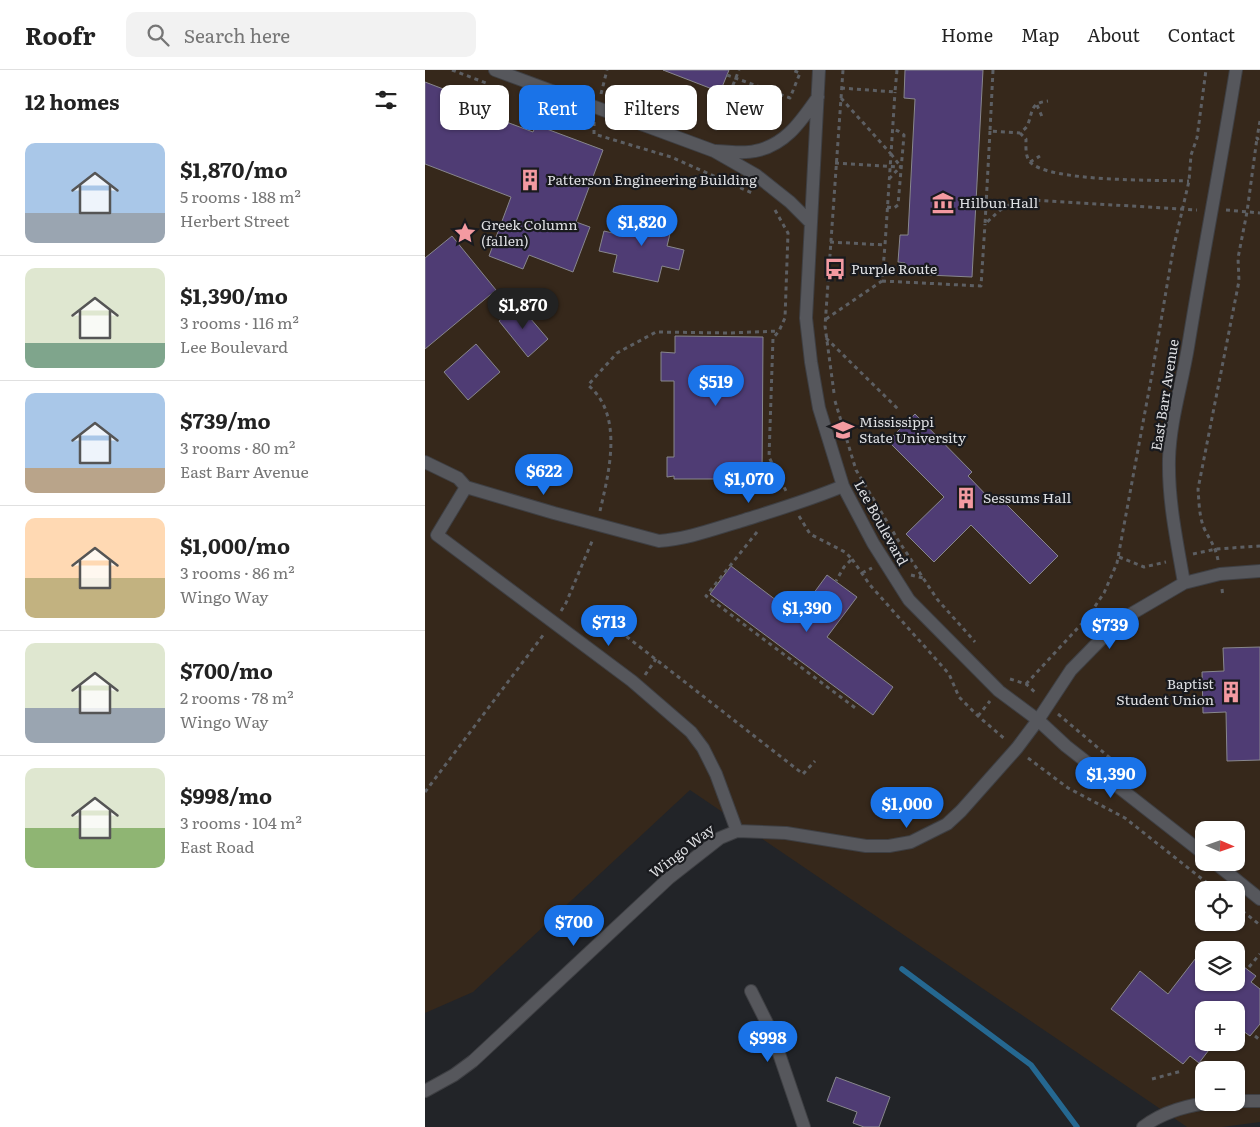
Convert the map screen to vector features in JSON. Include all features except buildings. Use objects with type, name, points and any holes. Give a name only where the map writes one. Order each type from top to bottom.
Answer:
[{"type":"street","points":[[495,70],[713,151],[756,175],[791,202],[810,222]]},
{"type":"street","name":"Lee Boulevard","points":[[819,70],[806,318],[819,408],[843,486],[873,543],[909,600],[999,691],[1038,720],[1066,746],[1195,847]]},
{"type":"street","name":"East Barr Avenue","points":[[1184,583],[1169,498],[1169,457],[1177,401],[1236,70]]},
{"type":"street","points":[[713,151],[753,152],[767,148],[780,141],[795,129],[818,97]]},
{"type":"street","points":[[425,462],[458,478],[466,487],[659,541],[673,540],[709,531],[815,498],[843,486]]},
{"type":"street","points":[[466,487],[437,535],[631,681],[691,732],[703,748],[717,774],[737,830]]},
{"type":"street","points":[[1038,720],[1071,670],[1119,621],[1184,583],[1220,574],[1260,571]]},
{"type":"street","name":"Wingo Way","points":[[425,1091],[454,1075],[473,1061],[669,878],[720,838],[737,830],[787,833],[866,846],[889,846],[911,842],[947,824],[961,811],[1017,748],[1038,720]]},
{"type":"street","points":[[1225,871],[1260,899]]},
{"type":"street","points":[[751,991],[772,1033],[804,1127]]},
{"type":"street","points":[[1245,1102],[1260,1101]]},
{"type":"street","points":[[1143,1127],[1168,1112],[1195,1105]]},
{"type":"path","points":[[607,70],[594,123],[594,134],[671,157],[751,192],[758,197]]},
{"type":"path","points":[[733,85],[739,70]]},
{"type":"path","points":[[727,74],[790,98],[800,74],[791,70]]},
{"type":"path","points":[[843,70],[825,320],[835,400],[857,470],[898,540],[937,599],[980,648]]},
{"type":"path","points":[[882,281],[897,70]]},
{"type":"path","points":[[825,320],[882,281],[981,286],[993,70]]},
{"type":"path","points":[[1026,684],[1087,618],[1104,594],[1117,563],[1173,250],[1189,181],[1191,155],[1200,122],[1206,70]]},
{"type":"path","points":[[841,88],[895,92]]},
{"type":"path","points":[[840,98],[901,167]]},
{"type":"path","points":[[1019,133],[1028,126],[1031,111],[1036,104],[1048,101]]},
{"type":"path","points":[[1036,104],[1043,118]]},
{"type":"path","points":[[1223,597],[1216,548],[1204,527],[1198,489],[1239,281],[1238,258],[1247,212],[1260,121]]},
{"type":"path","points":[[887,207],[894,208],[898,205],[901,167],[903,135],[893,129]]},
{"type":"path","points":[[990,131],[1019,133],[1026,139],[1026,152],[1030,162],[1048,172],[1068,175],[1189,181]]},
{"type":"path","points":[[1257,138],[1260,142]]},
{"type":"path","points":[[1030,162],[1039,156]]},
{"type":"path","points":[[835,163],[901,167]]},
{"type":"path","points":[[889,179],[901,167]]},
{"type":"path","points":[[985,224],[1006,205],[1018,201],[1041,200],[1182,210]]},
{"type":"path","points":[[773,207],[788,233],[785,318],[779,331],[773,338],[769,456],[793,505],[810,534],[845,552],[852,559],[835,581]]},
{"type":"path","points":[[830,242],[885,245]]},
{"type":"path","points":[[588,385],[617,353],[656,332],[729,333],[779,331]]},
{"type":"path","points":[[826,338],[898,409]]},
{"type":"path","points":[[758,531],[706,596],[713,599],[858,710]]},
{"type":"path","points":[[622,614],[613,626],[803,774],[815,761]]},
{"type":"path","points":[[646,675],[655,659]]},
{"type":"path","points":[[805,671],[808,667]]},
{"type":"path","points":[[1006,675],[1026,684],[1078,732],[1137,780]]},
{"type":"path","points":[[1245,913],[1260,925]]},
{"type":"path","points":[[1249,967],[1260,954]]},
{"type":"path","points":[[1255,1036],[1260,1040]]},
{"type":"path","points":[[1152,1079],[1182,1071]]},
{"type":"shaded area","name":"Mississippi State University","points":[[425,70],[1260,70],[1260,1122],[1222,1127],[1187,1127],[690,790],[473,992],[425,1013]]},
{"type":"waterway","points":[[902,969],[1031,1065],[1077,1127]]},
{"type":"place","name":"Patterson Engineering Building","points":[[530,180]]},
{"type":"place","name":"Hilbun Hall","points":[[943,203]]},
{"type":"place","name":"Greek Column (fallen)","points":[[465,233]]},
{"type":"place","name":"Purple Route","points":[[835,269]]},
{"type":"place","name":"Mississippi State University","points":[[843,430]]},
{"type":"place","name":"Sessums Hall","points":[[966,498]]},
{"type":"place","name":"Baptist Student Union","points":[[1231,692]]}]
